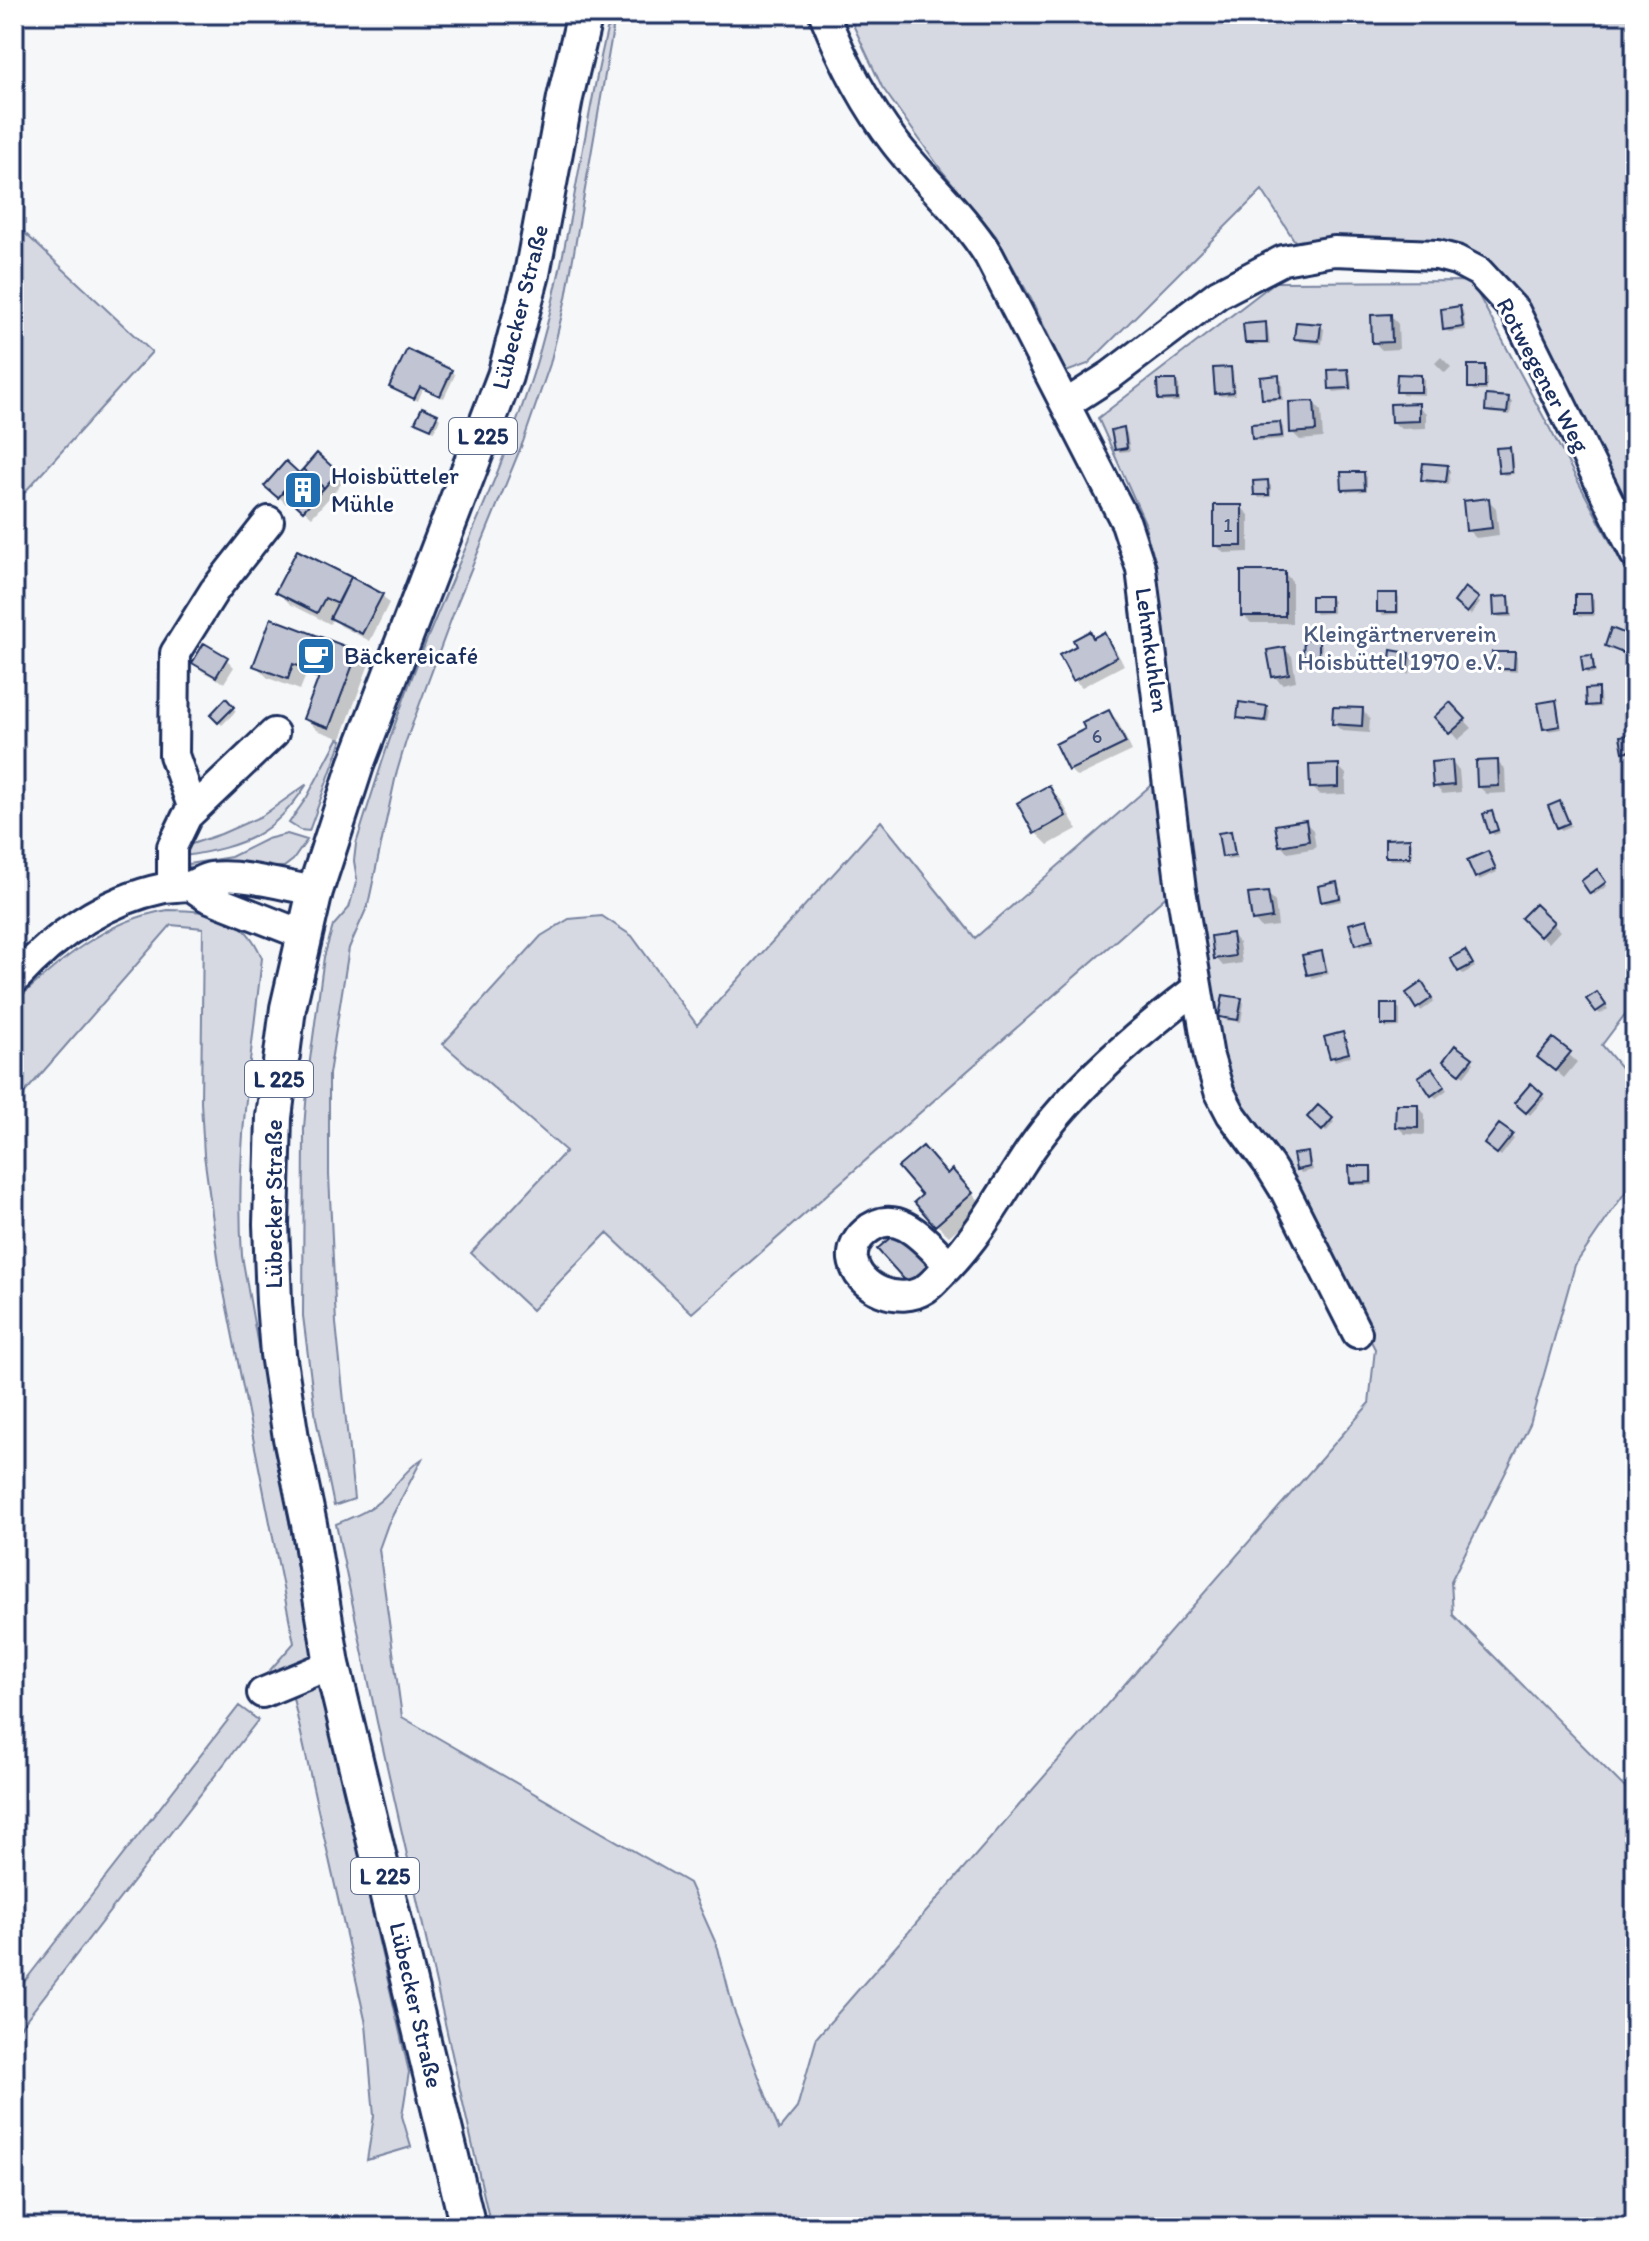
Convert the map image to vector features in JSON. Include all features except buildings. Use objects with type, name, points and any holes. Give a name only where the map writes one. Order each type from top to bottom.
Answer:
[{"type":"main road","name":"Lübecker Straße","points":[[468,2227],[332,1664],[280,1368],[271,1245],[274,1117],[288,1008],[315,891],[356,765],[505,376],[532,274],[565,98],[585,14]]},
{"type":"street","name":"Lehmkuhlen","points":[[824,14],[860,91],[876,117],[966,223],[989,256],[1126,523],[1141,569],[1181,890],[1204,1036],[1219,1091],[1241,1130],[1285,1191],[1357,1333]]},
{"type":"street","name":"Rotwegener Weg","points":[[1066,404],[1111,375],[1218,294],[1283,260],[1334,251],[1437,255],[1456,260],[1479,272],[1515,311],[1635,554]]},
{"type":"street","points":[[193,809],[174,755],[175,653],[214,591],[269,521]]},
{"type":"street","points":[[182,886],[172,847],[193,809],[274,733]]},
{"type":"street","points":[[14,980],[63,935],[113,904],[210,877],[315,891]]},
{"type":"street","points":[[182,886],[304,935]]},
{"type":"street","points":[[949,1265],[994,1210],[1032,1148],[1082,1089],[1197,988]]},
{"type":"street","points":[[262,1693],[332,1664]]},
{"type":"green space","points":[[848,14],[1635,14],[1635,537],[1507,279],[1450,245],[1296,243],[1262,190],[1088,364],[1066,372],[996,236],[942,171],[882,87]]},
{"type":"green space","points":[[614,23],[566,298],[550,364],[523,442],[458,601],[406,741],[368,905],[349,948],[329,1074],[329,1175],[336,1323],[354,1499],[334,1506],[316,1419],[303,1316],[304,1128],[324,957],[333,926],[349,908],[357,879],[354,861],[356,844],[405,697],[495,479],[533,374],[556,289],[607,30]]},
{"type":"green space","points":[[14,223],[152,352],[14,504]]},
{"type":"green space","name":"Kleingärtnerverein Hoisbüttel 1970 e.V.","points":[[1471,281],[1621,562],[1635,579],[1635,1001],[1602,1045],[1635,1084],[1635,1178],[1575,1265],[1530,1424],[1451,1581],[1453,1615],[1635,1798],[1635,2227],[491,2227],[377,1722],[336,1524],[376,1504],[422,1459],[388,1524],[379,1549],[402,1717],[689,1883],[718,1948],[733,2008],[779,2130],[797,2108],[817,2037],[1369,1404],[1375,1349],[1283,1168],[1237,1113],[1212,1057],[1179,766],[1146,525],[1098,418],[1275,282]]},
{"type":"green space","points":[[338,739],[342,740],[309,831],[300,830],[289,823],[307,797]]},
{"type":"green space","points":[[1157,780],[1170,893],[692,1313],[607,1233],[532,1310],[471,1253],[566,1151],[443,1044],[541,936],[569,919],[602,916],[632,936],[697,1025],[881,821],[975,938]]},
{"type":"green space","points":[[307,784],[282,816],[255,836],[224,848],[185,856],[183,847],[262,816]]},
{"type":"green space","points":[[287,834],[307,840],[284,867],[189,867],[188,864],[231,857],[267,839]]},
{"type":"green space","points":[[168,910],[212,913],[236,923],[255,943],[262,958],[242,1144],[242,1256],[314,1661],[264,1677],[294,1643],[220,1272],[204,1155],[201,1102],[203,928],[171,925],[14,1105],[14,1003],[84,944],[124,923]]},
{"type":"green space","points":[[318,1678],[409,2072],[402,2116],[411,2147],[367,2160],[374,2116],[366,2024],[291,1689]]},
{"type":"green space","points":[[239,1706],[258,1720],[14,2035],[14,1995]]},
{"type":"place","name":"Hoisbütteler Mühle","points":[[303,490]]},
{"type":"place","name":"Bäckereicafé","points":[[316,656]]}]
